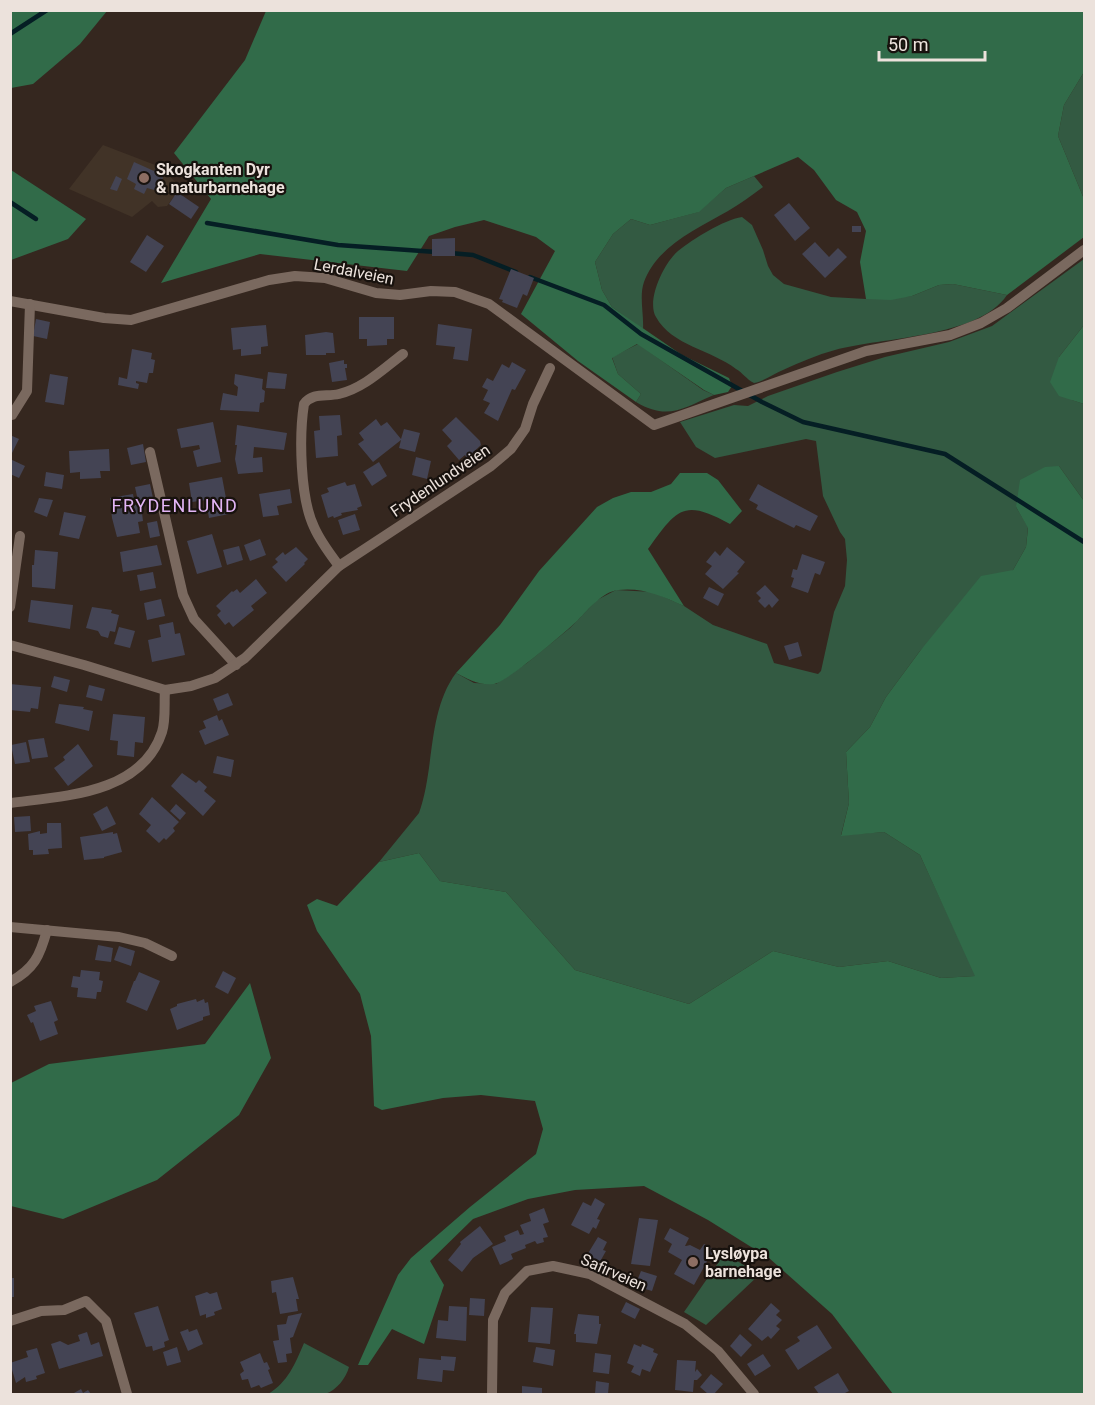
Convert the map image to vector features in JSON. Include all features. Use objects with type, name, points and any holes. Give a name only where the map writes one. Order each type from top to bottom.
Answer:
[{"type":"street","name":"Lerdalveien","points":[[10,301],[104,318],[131,320],[270,280],[295,276],[325,278],[376,293],[400,295],[430,291],[455,292],[489,304],[654,424],[866,351],[950,335],[981,323],[1007,308],[1084,250]]},
{"type":"street","points":[[12,415],[27,391],[30,304]]},
{"type":"street","points":[[339,566],[314,527],[309,512],[301,424],[304,404],[314,396],[339,394],[362,386],[403,354]]},
{"type":"street","name":"Frydenlundveien","points":[[10,645],[165,690],[191,686],[216,678],[236,664],[339,566],[491,466],[512,449],[525,429],[533,404],[550,368]]},
{"type":"street","points":[[150,452],[183,595],[194,619],[236,664]]},
{"type":"street","points":[[10,607],[20,536]]},
{"type":"street","points":[[10,803],[66,796],[110,784],[141,767],[162,731],[165,690]]},
{"type":"street","points":[[10,927],[119,937],[145,944],[172,956]]},
{"type":"street","points":[[10,982],[26,973],[40,954],[47,930]]},
{"type":"street","name":"Safirveien","points":[[492,1395],[493,1320],[505,1293],[527,1271],[553,1266],[590,1274],[685,1324],[718,1352],[754,1395]]},
{"type":"street","points":[[10,1321],[41,1311],[64,1310],[86,1301],[106,1321],[127,1395]]},
{"type":"shaded area","points":[[103,145],[163,168],[180,188],[167,206],[158,207],[152,201],[132,217],[69,189]]},
{"type":"green space","points":[[11,10],[107,11],[80,44],[33,84],[11,88]]},
{"type":"green space","points":[[266,11],[1084,11],[1084,72],[1064,105],[1058,136],[1084,199],[1084,237],[1007,295],[953,284],[939,285],[912,296],[891,300],[866,299],[860,262],[866,231],[857,212],[836,200],[814,170],[798,157],[726,188],[699,212],[650,225],[631,219],[613,234],[595,262],[602,290],[612,307],[682,355],[729,378],[732,386],[728,392],[714,395],[637,344],[612,358],[618,374],[641,394],[636,402],[578,361],[521,314],[555,251],[536,237],[484,220],[429,236],[407,271],[260,254],[161,283],[211,199],[174,153],[245,60]]},
{"type":"green space","points":[[1084,72],[1084,199],[1058,136],[1064,105]]},
{"type":"green space","points":[[11,170],[86,219],[68,239],[11,260]]},
{"type":"green space","points":[[754,176],[763,187],[679,240],[658,258],[650,269],[642,293],[643,329],[612,307],[602,290],[595,262],[613,234],[631,219],[650,225],[698,212],[726,188]]},
{"type":"green space","points":[[742,217],[752,225],[773,275],[784,284],[831,297],[866,299],[912,296],[939,285],[953,284],[1007,295],[993,309],[974,320],[952,328],[835,350],[802,361],[754,383],[726,362],[672,335],[656,317],[653,301],[662,273],[678,251],[708,231]]},
{"type":"green space","points":[[1084,259],[1084,325],[1059,357],[1072,400],[1084,404],[1084,501],[1059,466],[1016,507],[1028,527],[1026,547],[1013,570],[920,651],[886,697],[870,727],[846,752],[849,803],[841,835],[884,832],[920,855],[976,976],[941,978],[888,961],[839,967],[773,951],[689,1004],[575,970],[506,892],[440,881],[419,853],[379,862],[419,813],[440,705],[456,673],[474,683],[496,684],[527,663],[570,628],[597,600],[616,590],[653,592],[684,606],[713,625],[767,644],[774,663],[818,674],[821,671],[834,612],[845,586],[847,560],[845,539],[823,496],[816,441],[806,439],[715,458],[696,447],[680,422],[734,405],[748,406],[768,396],[837,372],[885,357],[949,342],[992,326]]},
{"type":"green space","points":[[1084,325],[1084,404],[1059,396],[1050,382],[1059,357]]},
{"type":"green space","points":[[638,344],[703,390],[714,395],[684,408],[667,412],[647,408],[636,402],[641,394],[618,374],[612,357]]},
{"type":"green space","points":[[1059,466],[1084,501],[1084,1394],[893,1394],[832,1314],[769,1258],[708,1220],[644,1186],[575,1190],[528,1199],[473,1219],[430,1261],[444,1285],[424,1344],[392,1329],[368,1365],[358,1365],[398,1275],[411,1258],[536,1154],[543,1129],[535,1101],[481,1095],[443,1098],[382,1110],[374,1106],[371,1036],[360,994],[317,931],[307,905],[317,899],[337,906],[379,862],[419,853],[440,881],[506,892],[575,970],[689,1004],[773,951],[839,967],[888,961],[941,978],[975,976],[920,855],[884,832],[841,836],[849,803],[846,752],[870,727],[886,697],[981,576],[1013,570],[1026,547],[1028,528],[1016,507],[1020,480],[1045,467]]},
{"type":"green space","points":[[680,473],[707,473],[718,480],[742,511],[730,524],[701,511],[682,512],[666,525],[648,549],[684,606],[644,591],[627,589],[612,591],[596,602],[572,626],[537,655],[501,681],[484,684],[456,673],[500,625],[539,571],[597,507],[631,492],[651,492],[671,484]]},
{"type":"green space","points":[[250,983],[271,1058],[239,1115],[157,1180],[63,1219],[11,1206],[11,1083],[49,1064],[205,1044]]},
{"type":"green space","points":[[725,1253],[759,1275],[706,1325],[684,1312]]},
{"type":"green space","points":[[304,1343],[349,1367],[346,1375],[337,1387],[325,1394],[297,1396],[268,1394],[286,1378]]},
{"type":"building","points":[[134,162],[154,171],[156,168],[165,172],[158,191],[147,188],[144,194],[134,189],[136,184],[127,179]]},
{"type":"building","points":[[116,176],[122,179],[117,191],[110,189]]},
{"type":"building","points":[[177,192],[199,207],[191,219],[169,204]]},
{"type":"building","points":[[789,203],[810,228],[795,241],[774,215]]},
{"type":"building","points":[[852,226],[861,226],[861,232],[852,232]]},
{"type":"building","points":[[147,235],[164,246],[146,272],[130,262]]},
{"type":"building","points":[[455,238],[455,256],[432,256],[432,239]]},
{"type":"building","points":[[815,242],[829,257],[838,248],[847,257],[825,278],[802,254]]},
{"type":"building","points":[[511,269],[534,278],[527,296],[523,294],[517,308],[499,299]]},
{"type":"building","points":[[359,317],[394,317],[394,339],[387,339],[387,345],[367,346],[367,339],[359,339]]},
{"type":"building","points":[[36,319],[50,322],[47,339],[33,336]]},
{"type":"building","points":[[438,324],[472,329],[468,361],[453,359],[455,347],[436,345]]},
{"type":"building","points":[[266,325],[268,346],[261,347],[261,354],[241,356],[241,349],[233,350],[231,328]]},
{"type":"building","points":[[333,333],[335,353],[306,355],[305,335]]},
{"type":"building","points":[[132,349],[152,353],[151,359],[155,360],[153,373],[149,373],[147,383],[136,381],[139,384],[138,389],[118,385],[119,377],[127,379]]},
{"type":"building","points":[[344,360],[344,364],[347,364],[345,368],[347,380],[332,382],[329,363]]},
{"type":"building","points":[[512,362],[526,370],[515,390],[512,389],[498,421],[484,413],[490,403],[483,400],[488,390],[482,387],[487,378],[493,381],[502,364],[509,368]]},
{"type":"building","points":[[268,372],[287,374],[285,389],[266,388]]},
{"type":"building","points":[[50,374],[68,377],[64,405],[45,402]]},
{"type":"building","points":[[235,374],[263,379],[264,402],[260,403],[259,412],[220,410],[223,393],[237,396],[238,387],[234,384]]},
{"type":"building","points":[[340,415],[342,435],[337,436],[338,456],[316,458],[314,431],[320,430],[319,416]]},
{"type":"building","points":[[456,417],[480,441],[481,445],[467,458],[465,455],[459,460],[447,446],[452,441],[442,430]]},
{"type":"building","points":[[376,419],[381,426],[387,422],[401,439],[404,429],[420,433],[415,452],[399,448],[401,440],[373,462],[358,444],[364,440],[359,433]]},
{"type":"building","points":[[213,422],[221,462],[197,467],[193,451],[200,449],[199,445],[181,448],[177,429]]},
{"type":"building","points":[[237,425],[287,433],[284,450],[254,447],[253,458],[262,457],[263,472],[238,474],[235,459]]},
{"type":"building","points":[[10,435],[19,439],[10,457]]},
{"type":"building","points":[[143,444],[146,462],[131,465],[127,448]]},
{"type":"building","points":[[109,449],[110,471],[100,471],[101,478],[80,479],[80,472],[70,473],[69,451]]},
{"type":"building","points":[[416,457],[431,461],[427,479],[412,475]]},
{"type":"building","points":[[10,459],[25,466],[19,478],[10,474]]},
{"type":"building","points":[[379,462],[387,476],[372,486],[363,472]]},
{"type":"building","points":[[46,472],[64,475],[62,489],[44,486]]},
{"type":"building","points":[[222,477],[229,514],[209,518],[206,500],[192,502],[189,483]]},
{"type":"building","points":[[345,482],[347,486],[355,484],[362,506],[357,508],[358,510],[328,518],[321,495],[329,492],[327,488]]},
{"type":"building","points":[[150,484],[153,498],[138,501],[135,487]]},
{"type":"building","points":[[758,484],[818,516],[810,531],[796,525],[794,528],[756,509],[758,505],[749,500]]},
{"type":"building","points":[[290,489],[292,503],[277,506],[279,515],[263,517],[259,494]]},
{"type":"building","points":[[133,494],[135,505],[141,505],[143,521],[138,522],[140,533],[117,537],[110,498]]},
{"type":"building","points":[[39,498],[53,500],[47,517],[34,512]]},
{"type":"building","points":[[64,512],[86,516],[79,539],[59,535]]},
{"type":"building","points":[[355,514],[360,530],[343,535],[338,520]]},
{"type":"building","points":[[157,521],[160,536],[150,538],[147,523]]},
{"type":"building","points":[[212,534],[222,567],[197,574],[187,541]]},
{"type":"building","points":[[260,539],[266,555],[250,561],[244,545]]},
{"type":"building","points":[[157,545],[162,565],[123,572],[120,552]]},
{"type":"building","points":[[239,546],[243,560],[227,565],[223,550]]},
{"type":"building","points":[[296,547],[308,559],[286,582],[272,567],[278,562],[275,559],[283,552],[285,555]]},
{"type":"building","points":[[727,547],[745,562],[737,572],[739,573],[723,589],[705,574],[712,566],[706,562],[715,551],[720,556]]},
{"type":"building","points":[[35,550],[58,552],[55,589],[32,587]]},
{"type":"building","points":[[802,554],[825,562],[820,575],[815,573],[808,593],[791,587],[794,578],[791,577],[793,569],[797,570]]},
{"type":"building","points":[[153,572],[156,588],[140,591],[137,575]]},
{"type":"building","points":[[256,579],[267,593],[251,606],[254,610],[233,627],[229,622],[225,625],[217,615],[221,611],[216,606],[232,591],[237,589],[240,593]]},
{"type":"building","points":[[765,585],[779,600],[772,608],[769,604],[765,608],[758,601],[761,598],[756,593]]},
{"type":"building","points":[[709,587],[724,594],[718,606],[703,598]]},
{"type":"building","points":[[161,599],[165,616],[147,620],[144,603]]},
{"type":"building","points":[[31,600],[73,605],[70,629],[28,622]]},
{"type":"building","points":[[92,607],[112,610],[111,613],[119,615],[115,632],[110,631],[108,638],[101,636],[98,631],[86,628]]},
{"type":"building","points":[[173,622],[175,634],[180,633],[185,655],[152,662],[148,640],[161,637],[159,625]]},
{"type":"building","points":[[119,627],[135,631],[130,648],[114,644]]},
{"type":"building","points":[[798,642],[802,656],[789,660],[784,646]]},
{"type":"building","points":[[54,676],[70,680],[67,692],[51,687]]},
{"type":"building","points":[[10,684],[41,687],[38,709],[31,708],[30,712],[10,710]]},
{"type":"building","points":[[89,685],[105,689],[102,701],[86,697]]},
{"type":"building","points":[[228,693],[233,705],[218,711],[213,699]]},
{"type":"building","points":[[59,704],[84,707],[83,709],[93,711],[89,731],[55,723]]},
{"type":"building","points":[[113,714],[145,717],[143,743],[135,742],[134,757],[117,755],[118,741],[110,740]]},
{"type":"building","points":[[217,715],[219,721],[222,719],[229,735],[205,745],[199,731],[206,728],[203,721]]},
{"type":"building","points":[[44,738],[48,757],[32,759],[28,740]]},
{"type":"building","points":[[26,742],[30,762],[15,764],[11,745]]},
{"type":"building","points":[[78,744],[93,766],[68,786],[54,768],[65,760],[63,757]]},
{"type":"building","points":[[217,756],[234,760],[231,777],[213,773]]},
{"type":"building","points":[[182,773],[196,783],[199,780],[207,787],[204,791],[216,801],[203,816],[171,786]]},
{"type":"building","points":[[152,797],[179,822],[173,828],[175,831],[159,843],[146,831],[151,825],[139,814]]},
{"type":"building","points":[[176,804],[186,813],[180,820],[170,811]]},
{"type":"building","points":[[107,806],[116,824],[102,831],[93,814]]},
{"type":"building","points":[[30,816],[31,831],[15,832],[14,817]]},
{"type":"building","points":[[47,823],[61,823],[62,848],[48,849],[49,854],[33,855],[33,850],[29,850],[28,834],[40,831],[40,834],[47,833]]},
{"type":"building","points":[[113,832],[113,834],[117,833],[122,852],[104,858],[84,860],[80,837]]},
{"type":"building","points":[[98,945],[113,948],[111,962],[95,960]]},
{"type":"building","points":[[119,946],[135,951],[131,966],[114,960]]},
{"type":"building","points":[[81,970],[100,972],[99,980],[103,981],[101,992],[97,992],[96,999],[77,997],[78,988],[71,987],[73,976],[80,977]]},
{"type":"building","points":[[223,971],[236,978],[228,994],[215,987]]},
{"type":"building","points":[[139,972],[160,981],[147,1011],[126,1002]]},
{"type":"building","points":[[196,999],[197,1002],[204,999],[205,1003],[208,1002],[210,1015],[177,1030],[170,1009],[177,1004]]},
{"type":"building","points":[[51,1001],[58,1020],[54,1022],[58,1034],[40,1041],[33,1022],[31,1023],[27,1015],[36,1011],[34,1006]]},
{"type":"building","points":[[595,1198],[605,1204],[597,1219],[600,1220],[596,1229],[593,1227],[589,1234],[571,1225],[583,1202],[591,1206]]},
{"type":"building","points":[[544,1208],[549,1222],[543,1224],[548,1237],[543,1238],[544,1242],[537,1244],[535,1241],[525,1245],[526,1248],[511,1254],[513,1259],[500,1265],[492,1247],[506,1241],[504,1236],[518,1230],[520,1235],[524,1234],[520,1225],[531,1221],[529,1214]]},
{"type":"building","points":[[639,1218],[658,1220],[650,1266],[631,1264]]},
{"type":"building","points":[[480,1226],[493,1244],[473,1258],[462,1272],[448,1260],[461,1244],[460,1242]]},
{"type":"building","points":[[670,1228],[689,1238],[685,1246],[690,1245],[700,1250],[704,1244],[717,1251],[713,1260],[709,1258],[694,1285],[674,1274],[682,1260],[668,1252],[672,1244],[664,1239]]},
{"type":"building","points":[[598,1237],[607,1242],[603,1250],[606,1251],[597,1267],[584,1260]]},
{"type":"building","points":[[641,1271],[657,1276],[652,1291],[635,1286]]},
{"type":"building","points":[[293,1277],[299,1299],[296,1299],[298,1311],[280,1314],[276,1292],[272,1293],[271,1281]]},
{"type":"building","points":[[10,1278],[14,1278],[14,1297],[10,1297]]},
{"type":"building","points":[[207,1292],[210,1294],[217,1292],[222,1309],[206,1318],[206,1314],[200,1316],[195,1296]]},
{"type":"building","points":[[470,1298],[485,1299],[484,1316],[469,1315]]},
{"type":"building","points":[[626,1302],[640,1309],[635,1319],[621,1312]]},
{"type":"building","points":[[771,1303],[780,1311],[776,1315],[782,1320],[776,1326],[780,1329],[771,1339],[768,1336],[762,1341],[748,1329]]},
{"type":"building","points":[[158,1306],[169,1340],[164,1342],[165,1347],[153,1351],[152,1346],[146,1347],[134,1313]]},
{"type":"building","points":[[449,1306],[467,1307],[466,1341],[436,1338],[438,1320],[448,1321]]},
{"type":"building","points":[[531,1307],[553,1308],[550,1344],[528,1342]]},
{"type":"building","points":[[302,1313],[293,1337],[290,1338],[292,1353],[286,1354],[287,1362],[278,1363],[273,1341],[279,1340],[277,1325],[286,1324],[288,1316]]},
{"type":"building","points":[[578,1314],[599,1316],[599,1324],[601,1324],[597,1344],[576,1342],[576,1334],[574,1334]]},
{"type":"building","points":[[817,1325],[832,1348],[798,1370],[785,1350],[800,1341],[797,1337]]},
{"type":"building","points":[[188,1329],[189,1332],[197,1329],[203,1344],[188,1351],[180,1332]]},
{"type":"building","points":[[87,1332],[91,1345],[99,1342],[103,1356],[59,1369],[51,1344],[60,1341],[68,1345],[80,1341],[78,1335]]},
{"type":"building","points":[[740,1334],[752,1345],[741,1357],[730,1346]]},
{"type":"building","points":[[634,1344],[641,1347],[642,1344],[654,1349],[653,1352],[658,1354],[650,1372],[642,1369],[640,1376],[631,1372],[634,1366],[627,1363]]},
{"type":"building","points":[[177,1347],[181,1362],[167,1366],[163,1352]]},
{"type":"building","points":[[536,1347],[555,1350],[553,1366],[533,1362]]},
{"type":"building","points":[[37,1348],[45,1373],[36,1376],[37,1379],[26,1382],[25,1377],[16,1383],[10,1363],[28,1357],[26,1351]]},
{"type":"building","points":[[260,1353],[264,1363],[267,1362],[273,1383],[261,1388],[259,1385],[251,1388],[248,1379],[242,1380],[240,1374],[244,1371],[240,1362]]},
{"type":"building","points":[[595,1353],[611,1355],[609,1374],[593,1372]]},
{"type":"building","points":[[763,1354],[771,1366],[755,1376],[747,1364]]},
{"type":"building","points":[[441,1356],[456,1357],[454,1371],[443,1370],[442,1382],[417,1379],[419,1358],[441,1360]]},
{"type":"building","points":[[677,1360],[696,1361],[695,1372],[697,1369],[702,1375],[694,1380],[693,1392],[675,1390]]},
{"type":"building","points":[[838,1373],[849,1391],[843,1394],[819,1394],[814,1387]]},
{"type":"building","points":[[711,1374],[723,1384],[714,1394],[708,1394],[700,1387]]},
{"type":"building","points":[[596,1381],[609,1383],[608,1394],[595,1394]]},
{"type":"building","points":[[522,1386],[542,1388],[542,1394],[522,1394]]},
{"type":"building","points":[[81,1389],[83,1393],[88,1390],[91,1394],[74,1393]]},
{"type":"waterway","points":[[10,34],[47,10]]},
{"type":"waterway","points":[[10,202],[36,219]]},
{"type":"waterway","points":[[207,223],[338,245],[436,252]]},
{"type":"waterway","points":[[450,253],[473,255],[516,272]]},
{"type":"waterway","points":[[530,277],[604,305],[641,334],[762,402],[803,422],[945,454],[1084,542]]},
{"type":"place","name":"Skogkanten Dyr & naturbarnehage","points":[[144,178]]},
{"type":"place","name":"Lysløypa barnehage","points":[[693,1262]]},
{"type":"district","name":"FRYDENLUND","points":[[175,506]]}]
